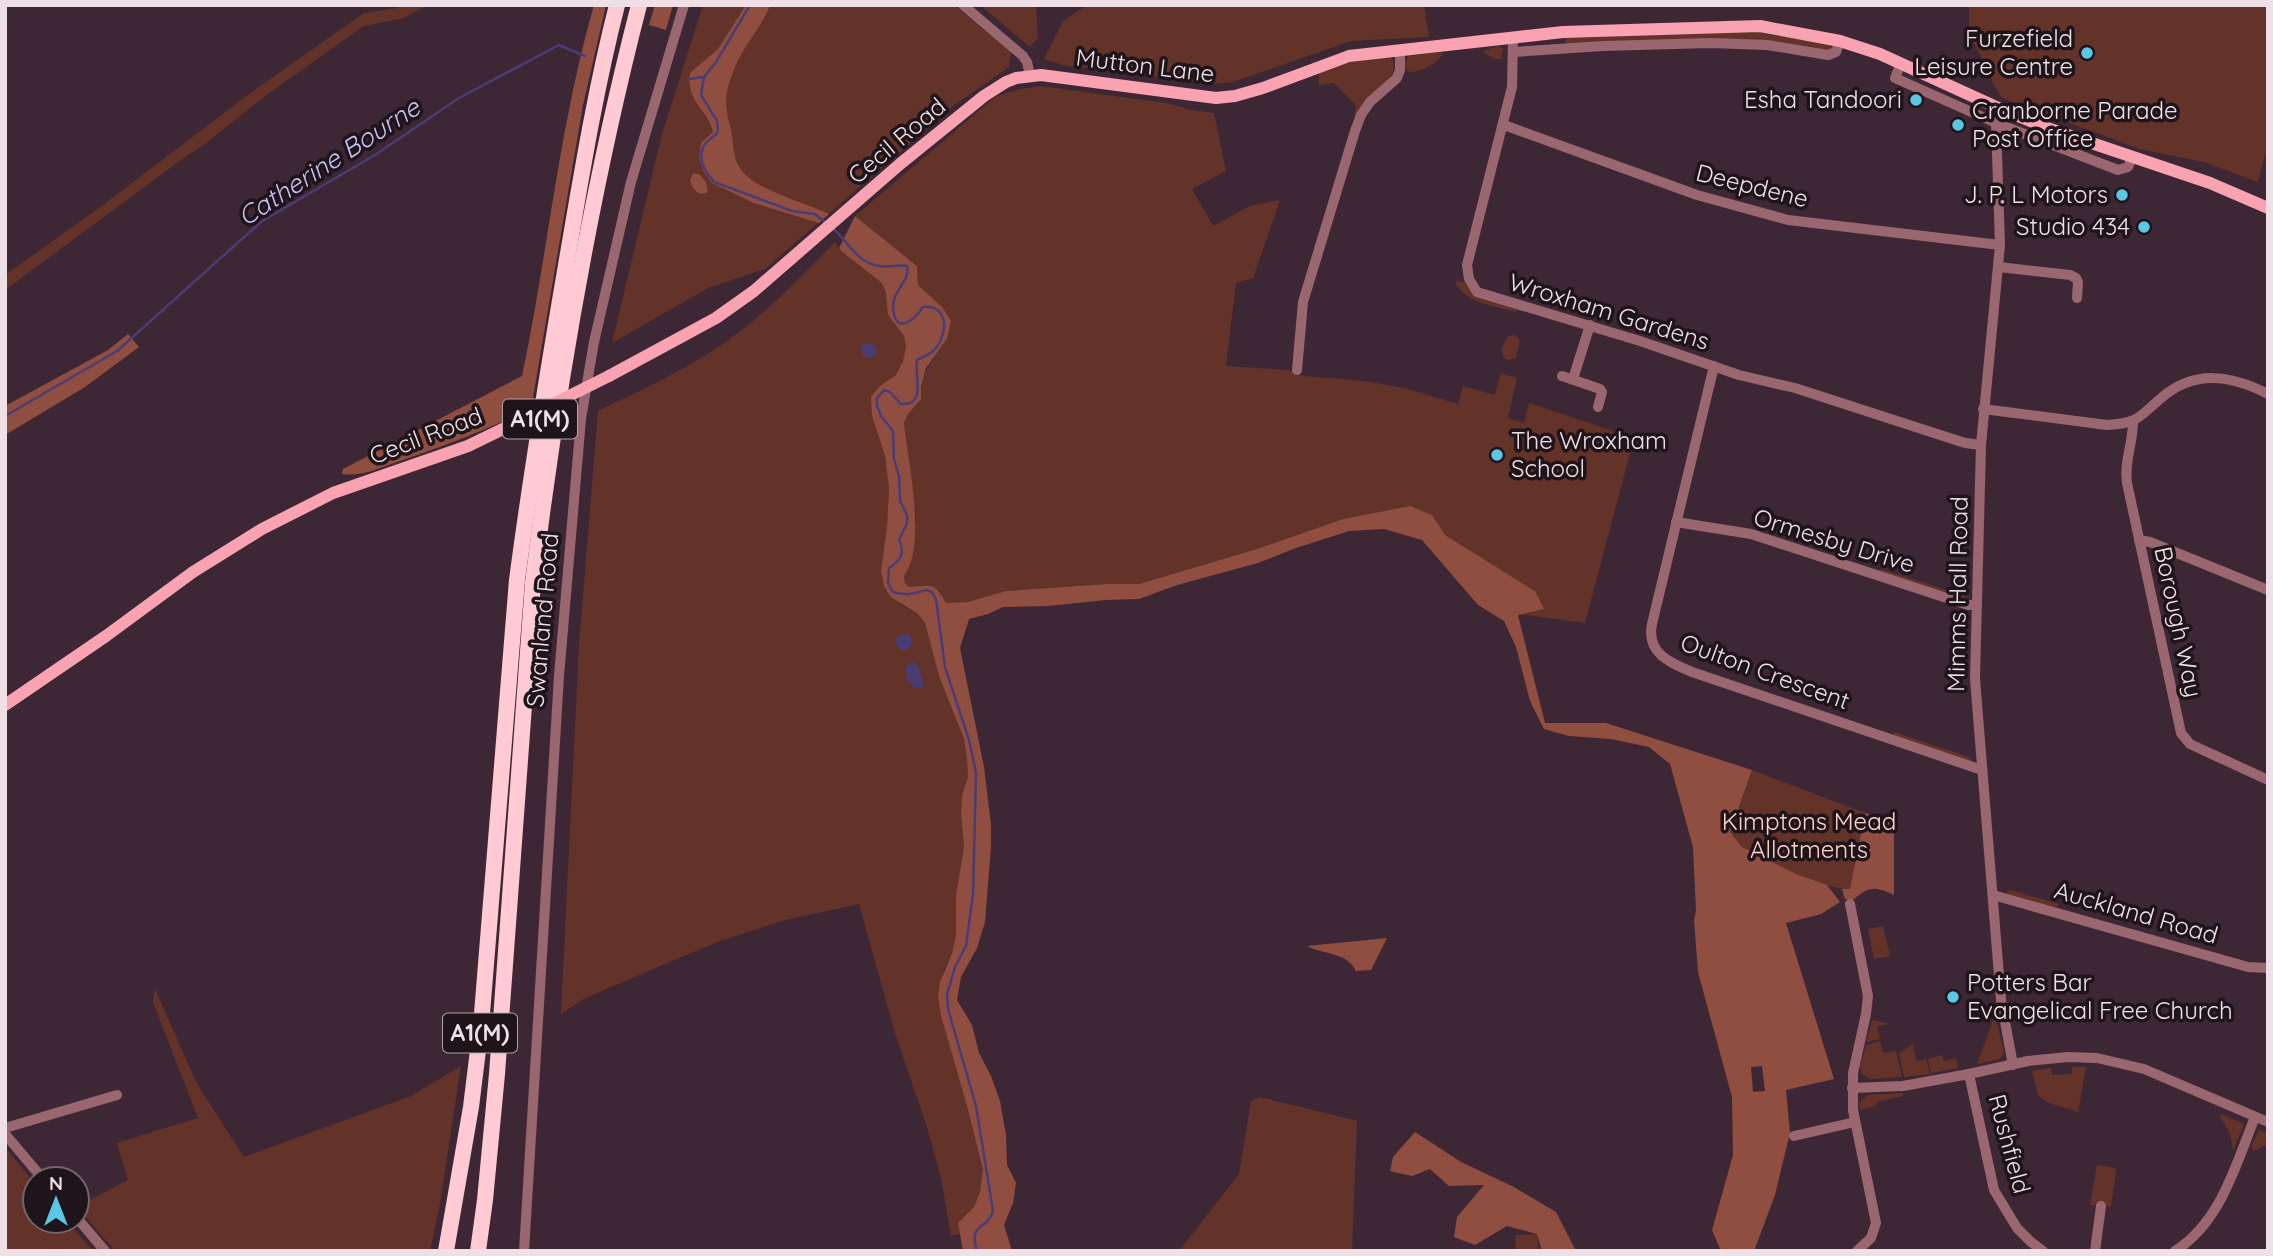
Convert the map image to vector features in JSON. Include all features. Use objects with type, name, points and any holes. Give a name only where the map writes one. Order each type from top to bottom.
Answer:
[{"type":"highway","name":"A1(M)","points":[[446,1251],[471,1107],[481,1026],[517,580],[525,520],[591,120],[617,5]]},
{"type":"highway","name":"A1(M)","points":[[478,1251],[497,1074],[537,546],[589,229],[608,132],[639,5]]},
{"type":"main road","name":"Mutton Lane","points":[[1027,76],[1058,77],[1216,98],[1264,88],[1349,56],[1563,32],[1738,25],[1779,29],[1839,41],[1880,54],[2000,108],[2132,158],[2210,183],[2268,208]]},
{"type":"main road","name":"Cecil Road","points":[[5,705],[193,572],[262,529],[333,493],[468,446],[609,376],[716,318],[754,291],[900,164],[984,96],[1006,82],[1027,76]]},
{"type":"street","name":"Swanland Road","points":[[524,1251],[559,676],[581,419],[594,342],[631,183],[684,5]]},
{"type":"street","points":[[963,5],[1023,56],[1029,67],[1027,76]]},
{"type":"street","name":"Wroxham Gardens","points":[[1513,37],[1512,87],[1468,262],[1469,279],[1473,287],[1482,294],[1590,325],[1753,379],[1795,388],[1965,443],[1981,445]]},
{"type":"street","points":[[1514,52],[1603,46],[1731,43],[1793,48],[1828,55],[1836,52],[1839,41]]},
{"type":"street","points":[[1297,370],[1303,305],[1354,131],[1370,102],[1397,78],[1400,70],[1399,51]]},
{"type":"street","points":[[1902,63],[1895,78],[1996,124],[2118,170],[2128,167],[2132,158]]},
{"type":"street","name":"Mimms Hall Road","points":[[1996,124],[2000,245],[1981,445],[1976,679],[2001,1000],[2013,1065]]},
{"type":"street","name":"Deepdene","points":[[1504,125],[1697,195],[1788,220],[2000,245]]},
{"type":"street","points":[[1999,267],[2070,275],[2078,282],[2077,298]]},
{"type":"street","points":[[1573,379],[1590,325]]},
{"type":"street","name":"Oulton Crescent","points":[[1714,366],[1650,631],[1653,646],[1665,660],[1693,672],[1982,770]]},
{"type":"street","points":[[1562,376],[1601,389],[1598,408]]},
{"type":"street","points":[[1983,409],[2107,425],[2133,422],[2162,397],[2183,385],[2204,378],[2225,377],[2268,394]]},
{"type":"street","name":"Borough Way","points":[[2133,422],[2126,471],[2181,733],[2190,744],[2268,780]]},
{"type":"street","name":"Ormesby Drive","points":[[1676,522],[1751,534],[1968,605],[1978,605]]},
{"type":"street","points":[[2139,540],[2150,542],[2268,590]]},
{"type":"street","name":"Auckland Road","points":[[1993,895],[2248,967],[2268,968]]},
{"type":"street","points":[[1850,904],[1868,996],[1852,1088],[1855,1122],[1876,1223],[1871,1238],[1857,1251]]},
{"type":"street","points":[[1852,1088],[1903,1086],[2068,1057],[2097,1058],[2128,1064],[2268,1122]]},
{"type":"street","name":"Rushfield","points":[[1969,1074],[1994,1190],[2017,1228],[2043,1251]]},
{"type":"street","points":[[5,1128],[117,1095]]},
{"type":"street","points":[[2179,1249],[2200,1231],[2218,1205],[2255,1116]]},
{"type":"street","points":[[1794,1136],[1855,1122]]},
{"type":"street","points":[[5,1134],[31,1165]]},
{"type":"street","points":[[2095,1251],[2101,1206]]},
{"type":"street","points":[[91,1234],[105,1251]]},
{"type":"green space","points":[[404,5],[428,5],[403,18],[364,26],[269,93],[201,147],[5,290],[5,275],[103,205],[249,94],[364,13]]},
{"type":"green space","points":[[703,5],[954,5],[1011,52],[1009,67],[953,106],[765,269],[708,288],[612,343],[662,134]]},
{"type":"green space","points":[[980,5],[1036,5],[1038,38],[1030,47]]},
{"type":"green space","points":[[1087,5],[1424,5],[1429,37],[1351,41],[1233,82],[1215,84],[1063,65],[1044,59],[1063,21]]},
{"type":"green space","points":[[1969,5],[2268,5],[2268,143],[2258,182],[2204,162],[2140,149],[2002,98],[1969,34]]},
{"type":"green space","points":[[1749,30],[1831,45],[1832,48],[1565,44],[1565,37]]},
{"type":"green space","points":[[1498,46],[1503,48],[1501,59],[1484,53],[1484,51]]},
{"type":"green space","points":[[1441,52],[1442,55],[1432,65],[1423,69],[1409,72],[1404,66],[1408,56]]},
{"type":"green space","points":[[1390,57],[1394,62],[1393,73],[1358,115],[1354,115],[1356,105],[1334,83],[1319,85],[1319,72],[1342,63]]},
{"type":"green space","points":[[1040,86],[1166,103],[1214,113],[1226,171],[1192,189],[1213,226],[1250,206],[1280,200],[1253,278],[1236,283],[1226,366],[1288,370],[1304,376],[1364,381],[1404,388],[1458,404],[1463,386],[1495,395],[1501,373],[1517,378],[1508,418],[1524,423],[1529,403],[1634,438],[1585,623],[1518,614],[1535,591],[1445,535],[1432,515],[1410,506],[1343,519],[1257,549],[1139,584],[1006,591],[968,602],[946,603],[931,586],[909,587],[905,583],[904,575],[916,519],[904,423],[921,399],[925,373],[947,339],[942,307],[918,285],[917,266],[855,216],[995,97]]},
{"type":"green space","points":[[835,242],[841,251],[882,283],[888,315],[904,336],[906,347],[903,361],[896,375],[880,386],[872,416],[885,456],[889,488],[881,572],[884,586],[903,606],[918,614],[925,623],[939,676],[964,739],[967,758],[968,777],[962,795],[964,847],[956,895],[956,936],[938,997],[983,1170],[980,1192],[974,1208],[958,1223],[960,1234],[951,1236],[941,1178],[927,1127],[895,1033],[859,904],[785,920],[717,942],[585,998],[561,1014],[579,645],[598,411],[680,370],[727,341],[770,306]]},
{"type":"green space","points":[[1455,281],[1464,282],[1474,294],[1517,308],[1516,312],[1473,299],[1459,288]]},
{"type":"green space","points":[[1515,335],[1520,340],[1516,358],[1508,360],[1504,358],[1501,349],[1508,336]]},
{"type":"green space","points":[[1881,569],[1965,596],[1967,599],[1880,572]]},
{"type":"green space","points":[[1894,732],[1969,757],[1971,761],[1893,735]]},
{"type":"green space","name":"Kimptons Mead Allotments","points":[[1752,770],[1865,813],[1850,890],[1810,880],[1781,868],[1744,848],[1730,832]]},
{"type":"green space","points":[[2007,891],[2059,904],[2054,907],[2008,894]]},
{"type":"green space","points":[[1883,926],[1890,956],[1874,959],[1868,929]]},
{"type":"green space","points":[[155,989],[197,1084],[244,1157],[411,1096],[461,1066],[430,1251],[115,1251],[91,1223],[91,1200],[128,1180],[117,1143],[198,1118],[153,1002]]},
{"type":"green space","points":[[1994,1018],[2004,1053],[2000,1059],[1977,1064]]},
{"type":"green space","points":[[1872,1020],[1890,1024],[1877,1026],[1880,1039],[1866,1042]]},
{"type":"green space","points":[[1880,1041],[1883,1053],[1896,1051],[1902,1077],[1870,1079],[1862,1074],[1860,1067],[1866,1045]]},
{"type":"green space","points":[[1913,1044],[1916,1061],[1926,1059],[1930,1074],[1904,1077],[1899,1053]]},
{"type":"green space","points":[[1942,1055],[1944,1061],[1956,1058],[1958,1068],[1931,1073],[1928,1059]]},
{"type":"green space","points":[[2072,1067],[2086,1067],[2078,1112],[2049,1103],[2038,1096],[2032,1071],[2051,1068],[2052,1075],[2072,1074]]},
{"type":"green space","points":[[1903,1093],[1903,1096],[1877,1102],[1877,1105],[1860,1110],[1859,1103],[1867,1095]]},
{"type":"green space","points":[[1260,1097],[1357,1121],[1352,1251],[1179,1251],[1239,1174],[1251,1101]]},
{"type":"green space","points":[[2221,1114],[2244,1124],[2233,1150],[2230,1134]]},
{"type":"green space","points":[[2259,1130],[2268,1133],[2268,1144],[2254,1151],[2251,1147]]},
{"type":"green space","points":[[5,1147],[21,1167],[21,1235],[79,1235],[93,1251],[5,1251]]},
{"type":"green space","points":[[2097,1165],[2116,1170],[2111,1207],[2090,1205]]},
{"type":"green space","points":[[1537,1234],[1539,1251],[1516,1251],[1515,1235]]},
{"type":"shaded area","points":[[594,5],[606,5],[583,105],[531,409],[466,437],[379,469],[342,474],[343,469],[522,376],[563,143]]},
{"type":"shaded area","points":[[655,5],[673,5],[666,30],[649,25]]},
{"type":"shaded area","points":[[746,5],[770,5],[739,59],[727,91],[727,112],[736,162],[749,178],[759,184],[829,214],[819,223],[754,203],[712,183],[699,158],[701,143],[713,132],[711,124],[691,92],[690,73],[718,49]]},
{"type":"shaded area","points":[[693,174],[699,174],[706,182],[708,192],[702,194],[694,190],[690,180]]},
{"type":"shaded area","points":[[855,216],[917,266],[918,285],[942,307],[951,321],[947,339],[926,368],[921,399],[904,423],[915,524],[911,562],[904,576],[909,587],[931,586],[946,603],[968,602],[1006,591],[1139,584],[1257,549],[1343,519],[1410,506],[1432,515],[1445,535],[1535,591],[1544,609],[1518,615],[1545,723],[1606,723],[1752,770],[1730,832],[1742,847],[1796,874],[1827,885],[1840,902],[1821,914],[1786,923],[1834,1079],[1786,1090],[1790,1133],[1775,1195],[1754,1251],[1721,1251],[1712,1230],[1733,1155],[1732,1097],[1698,972],[1693,847],[1670,764],[1649,747],[1611,739],[1569,736],[1544,729],[1530,701],[1516,647],[1504,621],[1478,605],[1422,540],[1384,529],[1349,531],[1258,563],[1177,585],[1139,599],[1003,607],[969,619],[960,648],[984,767],[991,847],[985,922],[977,948],[961,977],[957,1000],[972,1025],[979,1053],[1000,1101],[1006,1135],[1007,1165],[1016,1183],[1013,1203],[1004,1225],[1012,1251],[963,1251],[958,1223],[974,1207],[980,1192],[983,1170],[938,997],[940,982],[956,936],[956,895],[964,847],[962,795],[968,777],[967,758],[964,739],[939,676],[925,623],[918,614],[891,597],[884,586],[881,571],[889,488],[885,456],[872,416],[871,397],[880,386],[896,375],[906,347],[904,336],[888,315],[882,283],[839,248]],"holes":[[[1762,1066],[1765,1091],[1753,1092],[1751,1067]]]},
{"type":"shaded area","points":[[128,334],[139,347],[85,387],[5,435],[5,406],[108,350]]},
{"type":"shaded area","points":[[866,343],[875,345],[877,353],[870,358],[863,356],[861,346]]},
{"type":"shaded area","points":[[901,634],[907,634],[912,642],[910,648],[901,650],[896,645],[896,639]]},
{"type":"shaded area","points":[[912,662],[918,665],[923,687],[915,688],[907,680],[906,667]]},
{"type":"shaded area","points":[[1865,813],[1896,825],[1894,895],[1872,889],[1853,900],[1845,899],[1842,889],[1850,889]]},
{"type":"shaded area","points":[[1387,938],[1371,970],[1356,971],[1347,960],[1307,946]]},
{"type":"shaded area","points":[[1415,1132],[1461,1162],[1514,1187],[1556,1212],[1576,1251],[1542,1251],[1537,1234],[1507,1226],[1475,1245],[1454,1237],[1457,1217],[1484,1185],[1449,1186],[1430,1169],[1412,1176],[1390,1171],[1393,1157]]},
{"type":"waterway","points":[[750,5],[704,77],[701,95],[717,121],[718,132],[702,149],[703,164],[714,182],[792,211],[815,214],[827,224]]},
{"type":"waterway","name":"Catherine Bourne","points":[[5,416],[117,351],[262,221],[375,155],[459,98],[559,45],[585,56]]},
{"type":"waterway","name":"Catherine Bourne","points":[[688,79],[704,77]]},
{"type":"waterway","points":[[832,228],[858,255],[871,264],[907,266],[906,278],[894,300],[896,320],[900,323],[908,322],[923,307],[932,307],[942,316],[944,323],[944,331],[937,346],[917,360],[918,389],[914,400],[901,404],[890,392],[884,390],[877,398],[877,406],[893,431],[900,501],[907,515],[907,523],[899,540],[902,553],[889,568],[888,583],[893,592],[909,594],[926,590],[932,592],[936,599],[945,667],[969,740],[976,772],[973,894],[966,946],[955,967],[947,994],[948,1009],[976,1106],[993,1211],[975,1235],[977,1251]]},
{"type":"place","name":"Furzefield Leisure Centre","points":[[2087,53]]},
{"type":"place","name":"Esha Tandoori","points":[[1916,100]]},
{"type":"place","name":"Cranborne Parade Post Office","points":[[1958,125]]},
{"type":"place","name":"J. P. L Motors","points":[[2122,195]]},
{"type":"place","name":"Studio 434","points":[[2144,227]]},
{"type":"place","name":"The Wroxham School","points":[[1497,455]]},
{"type":"place","name":"Potters Bar Evangelical Free Church","points":[[1953,997]]}]
